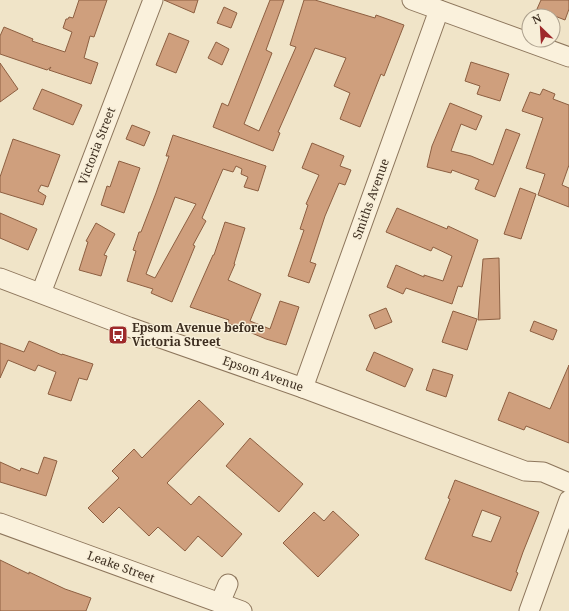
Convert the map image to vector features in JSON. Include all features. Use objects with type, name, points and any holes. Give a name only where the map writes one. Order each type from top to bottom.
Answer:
[{"type":"street","name":"Victoria Street","points":[[41,293],[153,0]]},
{"type":"street","points":[[412,0],[569,57]]},
{"type":"street","name":"Smiths Avenue","points":[[303,388],[439,10]]},
{"type":"street","name":"Epsom Avenue","points":[[0,278],[129,327],[303,388],[525,471],[543,472],[569,483]]},
{"type":"street","name":"Epsom Avenue","points":[[525,471],[533,480],[569,494]]},
{"type":"street","points":[[529,611],[569,500]]},
{"type":"street","name":"Leake Street","points":[[0,523],[242,611]]},
{"type":"street","points":[[220,603],[228,584]]},
{"type":"building","points":[[79,0],[107,0],[94,37],[90,36],[84,58],[98,63],[91,84],[49,70],[51,67],[47,70],[0,54],[0,36],[4,27],[33,39],[32,41],[65,52],[72,32],[63,28],[66,19],[69,17],[73,18]]},
{"type":"building","points":[[164,0],[198,0],[194,13]]},
{"type":"building","points":[[270,0],[284,0],[266,50],[272,53],[244,124],[259,131],[296,47],[290,45],[304,0],[315,0],[375,18],[376,15],[404,25],[384,76],[381,74],[360,127],[340,119],[350,93],[334,86],[346,58],[315,48],[278,132],[280,133],[273,151],[213,127],[222,103],[228,106]]},
{"type":"building","points":[[541,0],[569,0],[569,9],[565,20],[561,18],[561,8],[537,8]]},
{"type":"building","points":[[224,7],[237,13],[231,28],[217,23]]},
{"type":"building","points":[[169,33],[189,41],[176,73],[156,65]]},
{"type":"building","points":[[216,42],[229,49],[222,65],[208,58]]},
{"type":"building","points":[[471,62],[509,74],[500,101],[477,94],[480,86],[465,81]]},
{"type":"building","points":[[0,63],[18,89],[0,102]]},
{"type":"building","points":[[42,89],[82,105],[73,125],[33,109]]},
{"type":"building","points":[[543,89],[555,94],[553,99],[569,105],[569,165],[562,185],[569,188],[569,207],[538,195],[545,174],[526,168],[543,118],[522,111],[530,92],[540,95]]},
{"type":"building","points":[[450,103],[482,116],[476,130],[461,124],[451,151],[471,156],[493,165],[506,129],[520,134],[495,197],[475,189],[479,180],[452,170],[451,173],[427,167],[432,146]]},
{"type":"building","points":[[132,125],[150,132],[144,146],[126,139]]},
{"type":"building","points":[[173,135],[266,166],[258,191],[244,187],[248,177],[241,174],[242,169],[236,166],[233,172],[223,169],[202,218],[206,221],[193,245],[195,246],[172,302],[151,293],[153,289],[127,281],[136,251],[133,250],[169,156],[166,156]],"holes":[[[175,197],[196,204],[155,278],[146,274]]]},
{"type":"building","points":[[13,139],[60,155],[48,187],[41,185],[38,191],[46,196],[43,205],[0,192],[0,177]]},
{"type":"building","points":[[312,143],[344,156],[340,166],[351,170],[345,185],[339,183],[325,216],[310,262],[316,264],[309,283],[288,276],[304,230],[300,229],[308,205],[306,204],[319,175],[302,168]]},
{"type":"building","points":[[119,161],[140,168],[124,213],[101,205],[107,186],[110,187]]},
{"type":"building","points":[[520,188],[536,194],[521,239],[504,234]]},
{"type":"building","points":[[397,208],[447,229],[448,226],[478,240],[462,287],[458,286],[452,304],[406,288],[403,294],[387,287],[396,265],[424,277],[424,275],[443,281],[452,256],[433,247],[431,251],[386,232]]},
{"type":"building","points":[[0,213],[37,229],[28,250],[0,238]]},
{"type":"building","points":[[225,222],[245,228],[235,264],[228,280],[261,294],[250,321],[270,329],[280,301],[299,307],[286,345],[266,339],[228,323],[229,320],[190,307],[214,255]]},
{"type":"building","points":[[96,223],[115,234],[104,255],[107,256],[101,276],[79,270],[88,242],[86,241]]},
{"type":"building","points":[[499,258],[500,319],[478,320],[483,259]]},
{"type":"building","points":[[386,308],[392,322],[375,329],[369,315]]},
{"type":"building","points":[[453,311],[477,319],[467,350],[442,342]]},
{"type":"building","points":[[534,321],[557,330],[553,340],[530,331]]},
{"type":"building","points":[[29,341],[62,355],[93,364],[87,380],[79,378],[71,401],[48,394],[56,372],[38,365],[35,371],[8,360],[0,378],[0,343],[24,352]]},
{"type":"building","points":[[374,352],[413,369],[405,387],[366,370]]},
{"type":"building","points":[[569,365],[569,443],[526,426],[524,430],[498,420],[509,392],[550,409]]},
{"type":"building","points":[[433,369],[453,375],[446,397],[426,390]]},
{"type":"building","points":[[199,400],[224,424],[167,483],[191,505],[199,496],[242,534],[222,557],[198,536],[185,551],[158,527],[149,536],[119,507],[103,523],[88,508],[119,478],[112,471],[134,449],[142,458]]},
{"type":"building","points":[[250,438],[303,484],[279,512],[226,466]]},
{"type":"building","points":[[44,457],[57,461],[46,496],[0,482],[0,462],[20,471],[21,468],[38,474]]},
{"type":"building","points":[[455,480],[539,512],[523,552],[516,572],[518,573],[511,591],[425,559],[450,499],[448,498]],"holes":[[[482,510],[501,517],[491,542],[472,536]]]},
{"type":"building","points":[[333,511],[359,535],[318,577],[283,543],[314,512],[324,521]]},
{"type":"building","points":[[0,560],[29,574],[29,572],[65,589],[91,598],[86,611],[0,611]]},
{"type":"place","name":"Epsom Avenue before Victoria Street","points":[[118,335]]}]
